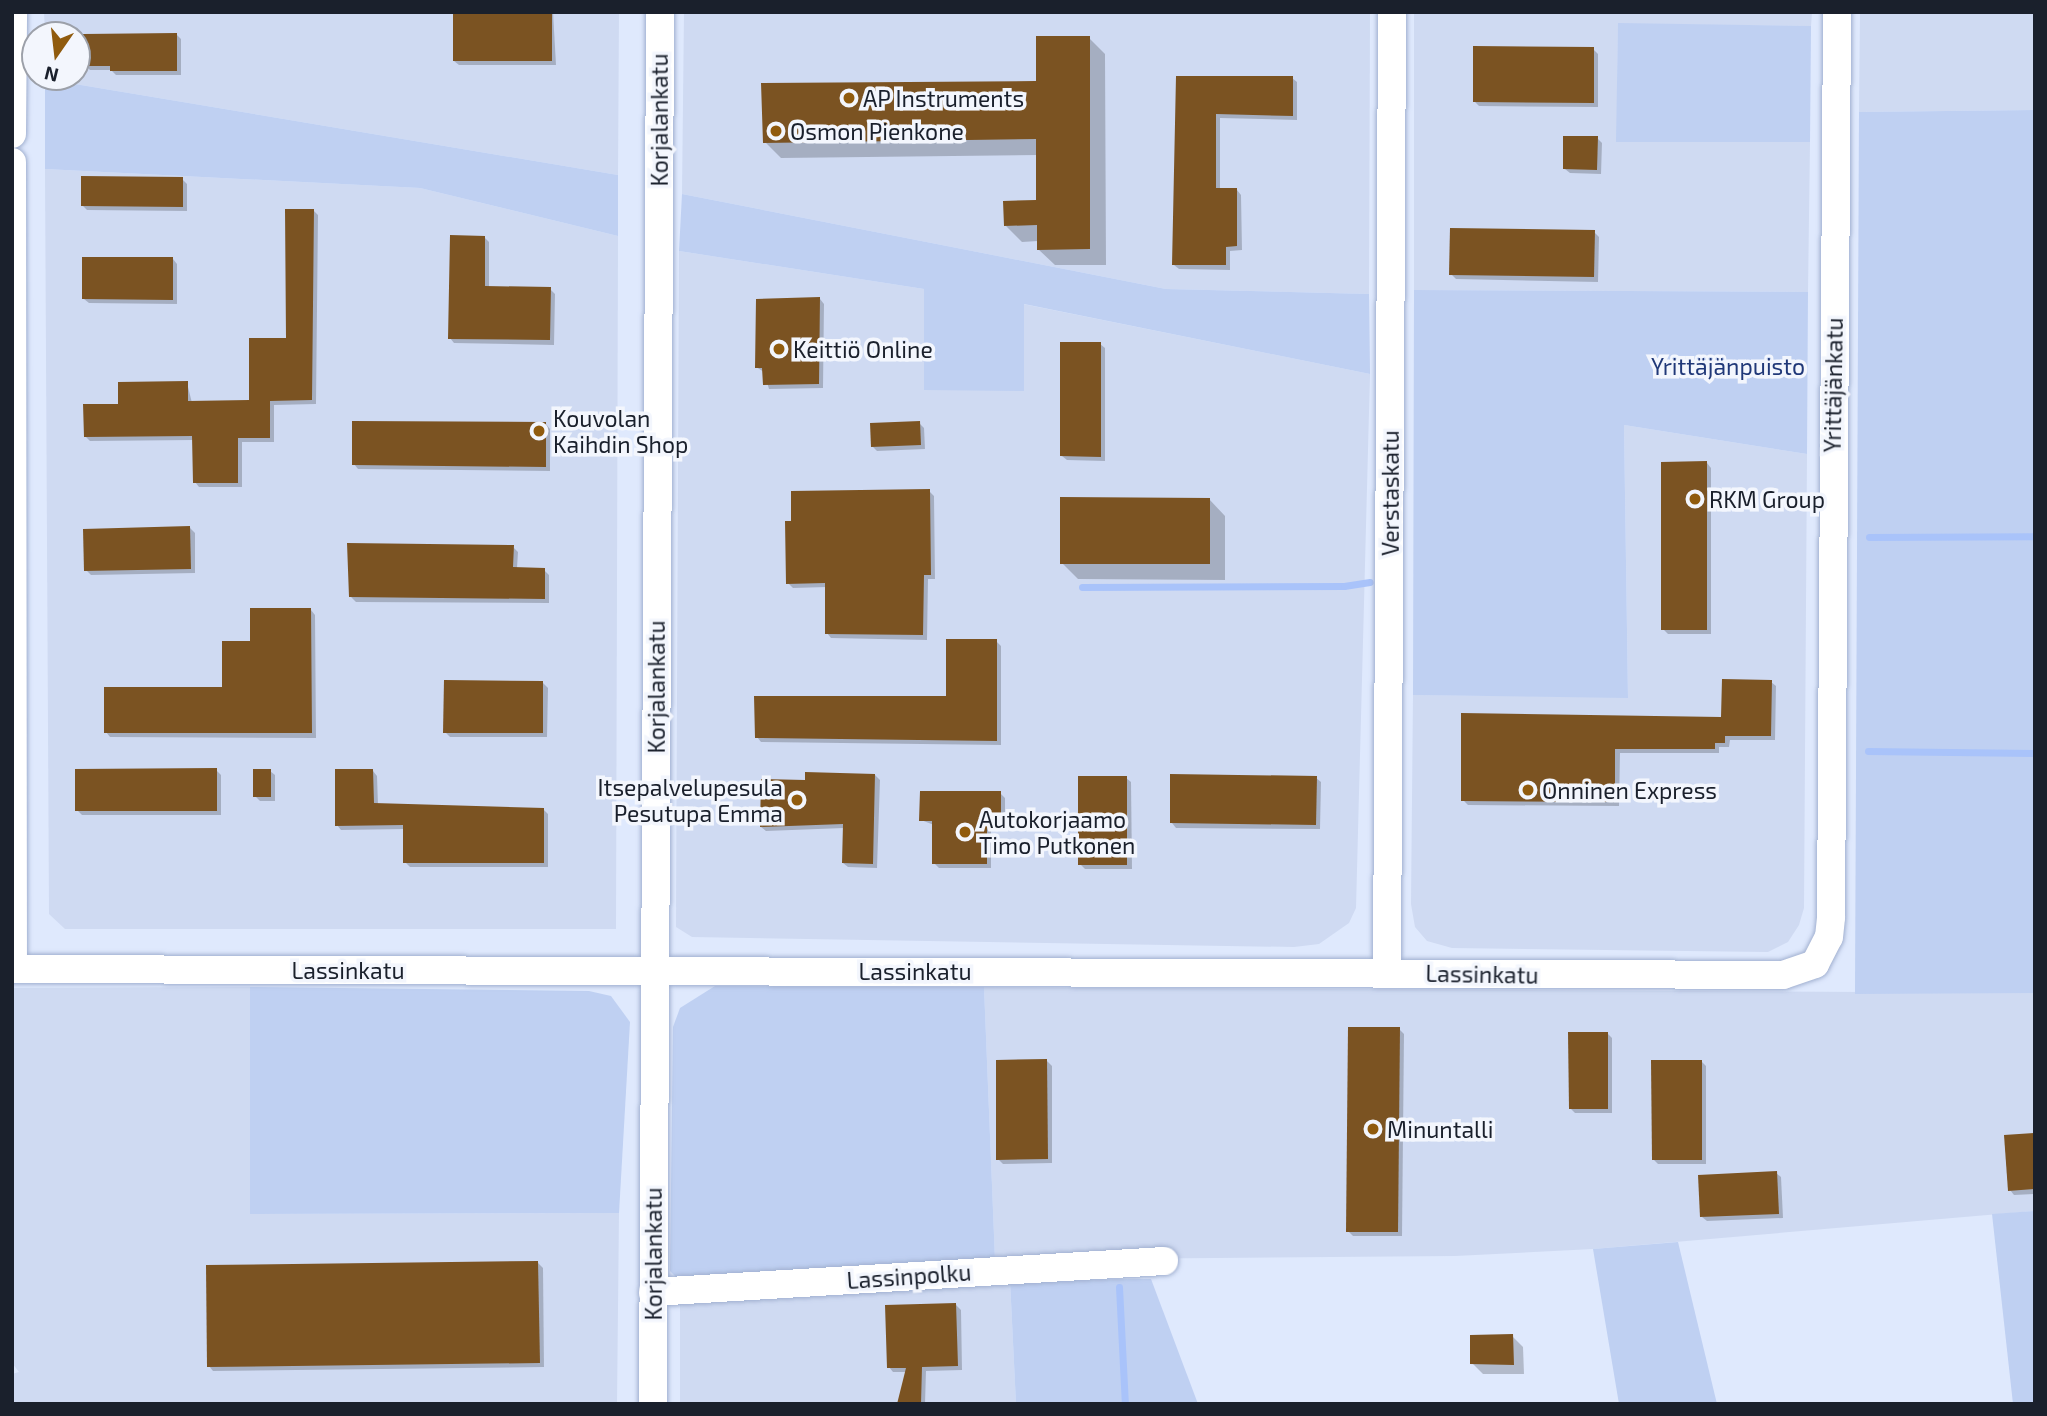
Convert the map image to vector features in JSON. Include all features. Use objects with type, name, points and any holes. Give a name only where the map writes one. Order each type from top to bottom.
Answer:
[{"type":"street","points":[[12,134],[13,12]]},
{"type":"street","name":"Korjalankatu","points":[[653,1404],[660,12]]},
{"type":"street","name":"Verstaskatu","points":[[1387,973],[1392,12]]},
{"type":"street","name":"Yrittäjänkatu","points":[[1815,964],[1829,937],[1832,917],[1837,12]]},
{"type":"street","points":[[12,162],[13,969]]},
{"type":"street","name":"Lassinkatu","points":[[13,969],[1783,975],[1815,964]]},
{"type":"street","name":"Lassinpolku","points":[[653,1292],[1164,1261]]},
{"type":"shaded area","points":[[44,12],[619,12],[618,175],[91,87],[91,21],[44,21]]},
{"type":"shaded area","points":[[684,12],[1370,12],[1369,294],[1166,289],[682,194]]},
{"type":"shaded area","points":[[1414,12],[1812,12],[1811,26],[1618,24],[1617,142],[1810,142],[1808,292],[1414,290]]},
{"type":"shaded area","points":[[1860,12],[2035,12],[2035,110],[1859,112]]},
{"type":"shaded area","points":[[45,169],[420,188],[618,236],[616,929],[65,929],[49,914]]},
{"type":"shaded area","points":[[679,251],[924,289],[924,390],[1023,304],[1370,374],[1356,908],[1349,923],[1319,944],[1294,947],[692,937],[676,927]]},
{"type":"shaded area","points":[[1624,425],[1807,454],[1804,908],[1799,925],[1788,942],[1768,952],[1452,948],[1427,941],[1415,927],[1411,904],[1413,695],[1628,697]]},
{"type":"shaded area","points":[[250,987],[250,1214],[619,1213],[617,1404],[12,1404],[12,1374],[19,1372],[12,1363],[12,988]]},
{"type":"shaded area","points":[[984,987],[2035,993],[2035,1211],[1593,1249],[1455,1256],[995,1260]]},
{"type":"shaded area","points":[[1010,1280],[1016,1404],[680,1404],[680,1303]]},
{"type":"green space","points":[[1618,23],[1811,26],[1810,142],[1616,142]]},
{"type":"green space","points":[[91,87],[618,175],[618,236],[420,188],[45,169],[45,91],[91,91]]},
{"type":"green space","points":[[2035,110],[2035,993],[1855,994],[1859,112]]},
{"type":"green space","points":[[682,194],[1166,289],[1369,294],[1370,374],[1024,304],[1024,391],[924,390],[924,289],[679,251]]},
{"type":"green space","name":"Yrittäjänpuisto","points":[[1414,290],[1808,292],[1807,454],[1624,425],[1628,698],[1413,695]]},
{"type":"green space","points":[[715,986],[984,987],[995,1260],[682,1283],[670,1271],[673,1027],[680,1008]]},
{"type":"green space","points":[[250,987],[589,991],[611,996],[630,1022],[619,1213],[250,1214]]},
{"type":"green space","points":[[2035,1211],[2035,1404],[2013,1404],[1992,1214]]},
{"type":"green space","points":[[1678,1242],[1717,1404],[1619,1404],[1593,1249]]},
{"type":"green space","points":[[1151,1279],[1198,1404],[1016,1404],[1010,1280]]},
{"type":"building","points":[[453,12],[552,12],[552,61],[453,61]]},
{"type":"building","points":[[177,33],[177,71],[110,71],[110,66],[91,66],[91,34]]},
{"type":"building","points":[[1036,36],[1090,36],[1090,249],[1037,250],[1037,225],[1004,226],[1003,201],[1036,200],[1036,139],[763,143],[761,83],[1036,81]]},
{"type":"building","points":[[1473,46],[1594,47],[1594,103],[1473,102]]},
{"type":"building","points":[[1176,76],[1293,76],[1293,116],[1216,114],[1216,188],[1237,188],[1237,246],[1226,247],[1226,265],[1172,265]]},
{"type":"building","points":[[1563,136],[1598,136],[1597,170],[1563,169]]},
{"type":"building","points":[[81,176],[183,177],[183,207],[81,206]]},
{"type":"building","points":[[285,209],[314,209],[312,400],[270,401],[270,438],[238,438],[238,483],[193,483],[192,436],[84,437],[83,404],[118,404],[118,382],[188,381],[188,401],[249,400],[249,338],[286,338]]},
{"type":"building","points":[[1450,228],[1595,230],[1594,277],[1449,275]]},
{"type":"building","points":[[450,235],[485,236],[485,286],[551,287],[550,340],[448,339]]},
{"type":"building","points":[[82,257],[173,257],[173,300],[82,299]]},
{"type":"building","points":[[820,297],[819,384],[763,385],[762,368],[755,368],[756,299]]},
{"type":"building","points":[[1060,342],[1101,342],[1101,457],[1060,456]]},
{"type":"building","points":[[352,421],[546,422],[546,467],[352,465]]},
{"type":"building","points":[[920,421],[921,445],[871,447],[870,423]]},
{"type":"building","points":[[1707,461],[1707,630],[1661,630],[1661,462]]},
{"type":"building","points":[[930,489],[931,575],[924,575],[923,635],[825,634],[825,583],[786,584],[785,521],[791,521],[791,491]]},
{"type":"building","points":[[1060,497],[1210,498],[1210,564],[1060,564]]},
{"type":"building","points":[[190,526],[191,569],[84,571],[83,529]]},
{"type":"building","points":[[347,543],[514,545],[513,567],[545,568],[545,599],[349,597]]},
{"type":"building","points":[[250,608],[311,608],[312,733],[104,733],[104,687],[222,687],[222,641],[250,641]]},
{"type":"building","points":[[946,639],[997,639],[997,741],[755,738],[754,696],[946,696]]},
{"type":"building","points":[[1722,679],[1772,680],[1771,736],[1725,736],[1725,743],[1715,743],[1715,749],[1615,749],[1615,802],[1461,801],[1461,713],[1721,717]]},
{"type":"building","points":[[444,680],[543,681],[543,733],[443,733]]},
{"type":"building","points":[[217,768],[217,811],[75,811],[75,769]]},
{"type":"building","points":[[253,769],[271,769],[271,797],[253,797]]},
{"type":"building","points":[[335,769],[373,769],[374,803],[544,808],[544,863],[403,863],[403,825],[335,826]]},
{"type":"building","points":[[805,772],[875,774],[873,864],[842,863],[843,824],[760,827],[761,779],[805,780]]},
{"type":"building","points":[[1170,774],[1317,776],[1316,825],[1170,823]]},
{"type":"building","points":[[1078,776],[1127,776],[1127,865],[1078,865]]},
{"type":"building","points":[[920,791],[1001,791],[1001,823],[987,822],[987,864],[932,864],[932,821],[919,821]]},
{"type":"building","name":"Minuntalli","points":[[1348,1027],[1400,1027],[1398,1232],[1346,1232]]},
{"type":"building","points":[[1568,1032],[1608,1032],[1608,1109],[1569,1109]]},
{"type":"building","points":[[1047,1059],[1048,1159],[996,1160],[996,1060]]},
{"type":"building","points":[[1651,1060],[1702,1060],[1702,1160],[1652,1160]]},
{"type":"building","points":[[2035,1133],[2035,1189],[2008,1191],[2004,1135]]},
{"type":"building","points":[[1777,1171],[1779,1214],[1700,1217],[1698,1175]]},
{"type":"building","points":[[538,1261],[540,1363],[207,1367],[206,1265]]},
{"type":"building","points":[[956,1303],[958,1366],[922,1367],[921,1404],[897,1404],[906,1368],[887,1368],[885,1305]]},
{"type":"building","points":[[1513,1334],[1514,1365],[1470,1364],[1470,1335]]},
{"type":"waterway","points":[[1869,537],[2035,536]]},
{"type":"waterway","points":[[1082,587],[1344,586],[1370,582]]},
{"type":"waterway","points":[[1868,751],[2035,753]]},
{"type":"waterway","points":[[1119,1287],[1125,1404]]},
{"type":"place","name":"AP Instruments","points":[[849,98]]},
{"type":"place","name":"Osmon Pienkone","points":[[776,131]]},
{"type":"place","name":"Keittiö Online","points":[[779,349]]},
{"type":"place","name":"Kouvolan Kaihdin Shop","points":[[539,431]]},
{"type":"place","name":"RKM Group","points":[[1695,499]]},
{"type":"place","name":"Onninen Express","points":[[1528,790]]},
{"type":"place","name":"Itsepalvelupesula Pesutupa Emma","points":[[797,800]]},
{"type":"place","name":"Autokorjaamo Timo Putkonen","points":[[965,832]]},
{"type":"place","name":"Minuntalli","points":[[1373,1129]]}]
